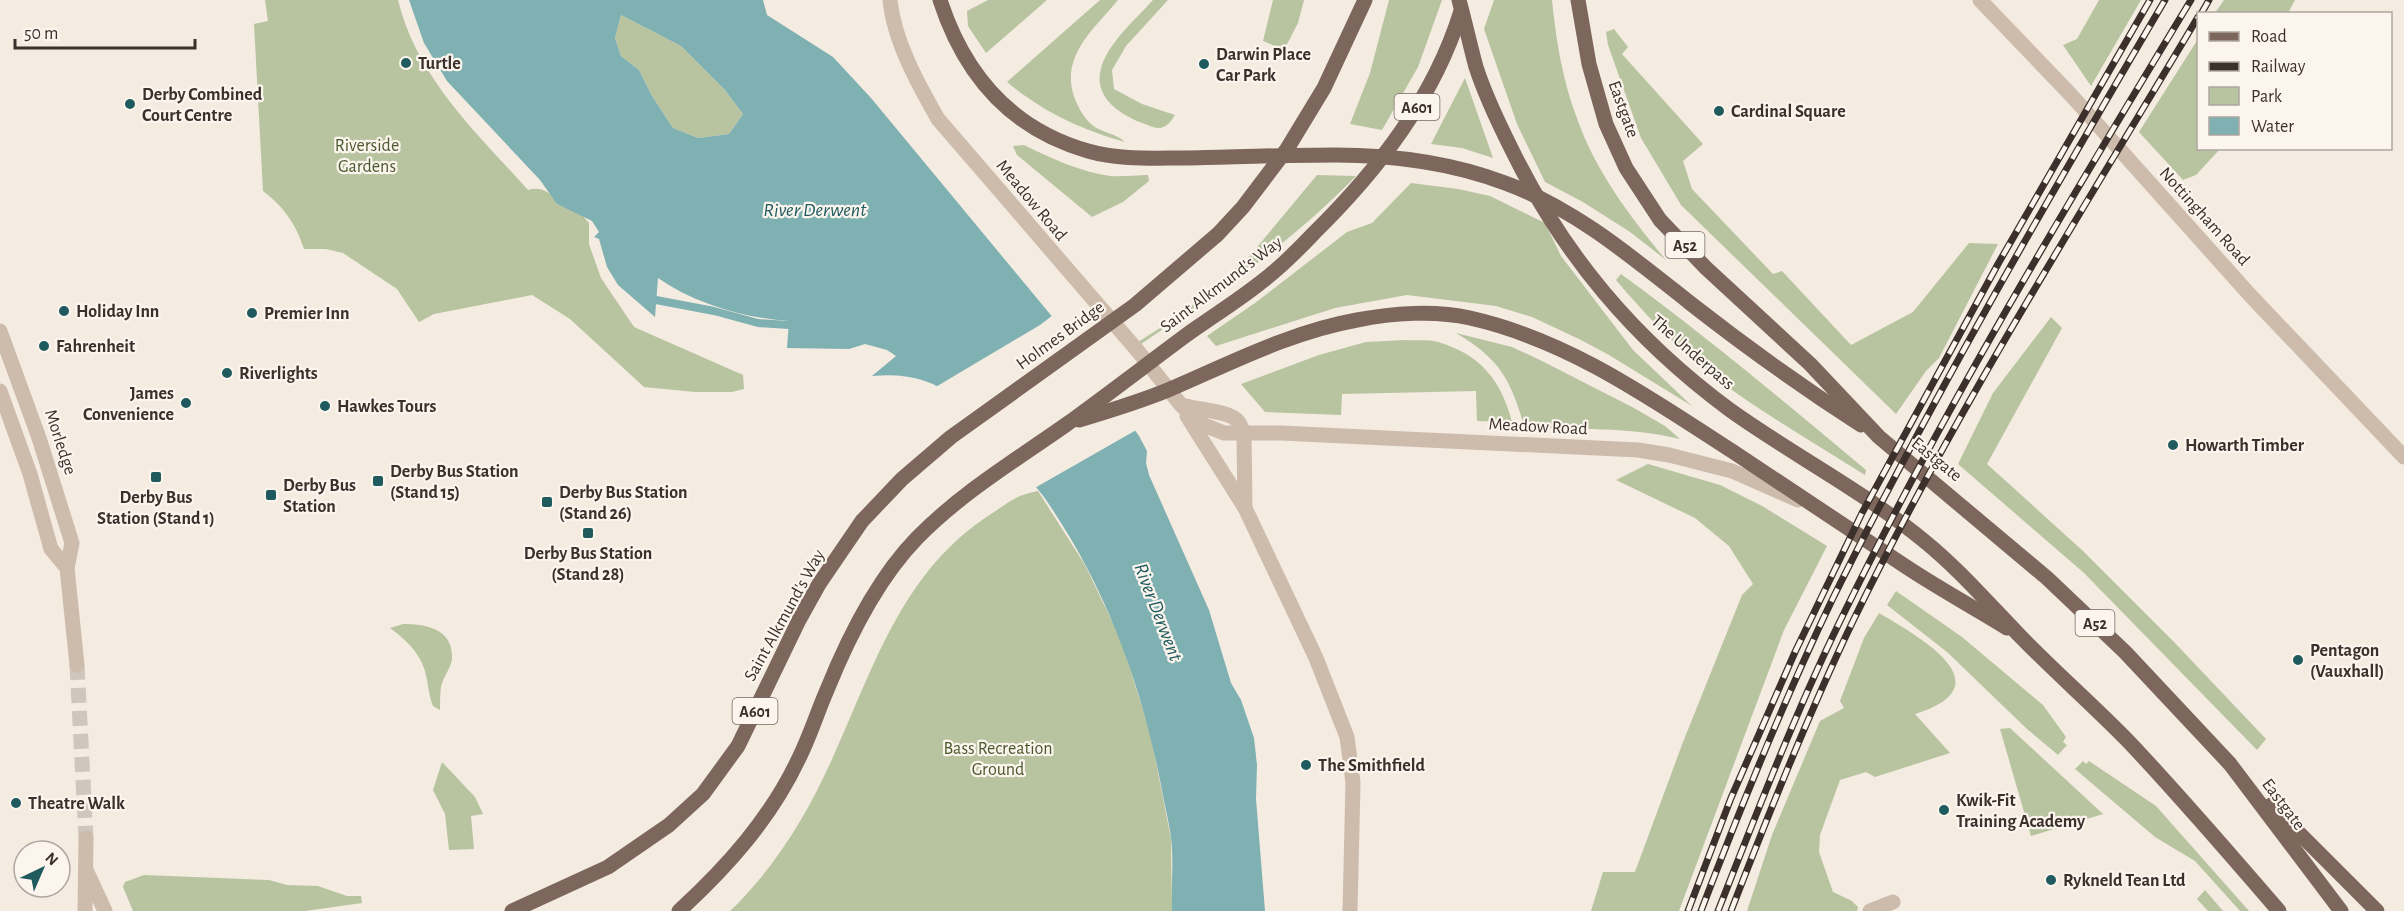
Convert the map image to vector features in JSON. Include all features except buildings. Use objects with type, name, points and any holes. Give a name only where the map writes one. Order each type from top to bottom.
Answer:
[{"type":"main road","points":[[940,0],[956,44],[969,65],[996,98],[1046,135],[1088,151],[1117,156],[1164,158],[1359,156],[1465,170],[1507,183],[1592,229],[1814,395],[1879,437]]},
{"type":"main road","points":[[1344,44],[1353,0]]},
{"type":"main road","name":"A601","points":[[1344,44],[1365,0]]},
{"type":"main road","name":"The Underpass","points":[[1459,0],[1477,69],[1500,126],[1553,224],[1598,287],[1642,336],[1688,378],[1732,411],[1854,491],[1921,539],[1973,584],[2021,637]]},
{"type":"main road","name":"Saint Alkmund's Way","points":[[1068,423],[1227,308],[1293,255],[1347,201],[1398,138],[1417,108],[1455,33],[1465,0]]},
{"type":"main road","name":"Eastgate","points":[[1578,0],[1589,64],[1606,124],[1626,168],[1647,203],[1706,268],[1810,364],[1879,437],[2047,578],[2125,652],[2230,764],[2341,911]]},
{"type":"main road","name":"Holmes Bridge","points":[[951,437],[1135,305],[1218,234],[1244,207],[1287,148],[1324,87],[1344,44]]},
{"type":"main road","points":[[1068,423],[1131,405],[1258,350],[1312,331],[1356,320],[1401,314],[1450,315],[1491,324],[1547,343],[1598,367],[1648,396],[1907,568],[2021,637],[2127,740],[2279,911]]},
{"type":"main road","name":"A601","points":[[679,911],[735,855],[774,804],[799,759],[846,648],[892,568],[916,539],[989,477],[1068,423]]},
{"type":"main road","name":"Saint Alkmund's Way","points":[[512,911],[608,867],[669,825],[703,794],[738,746],[799,620],[845,545],[880,500],[951,437]]},
{"type":"main road","points":[[2230,764],[2377,911]]},
{"type":"street","name":"Meadow Road","points":[[890,0],[903,51],[913,76],[938,119],[1091,297],[1180,405],[1245,508],[1316,658],[1347,737],[1353,783],[1350,911]]},
{"type":"street","name":"Nottingham Road","points":[[1980,0],[2071,95],[2249,294],[2404,457]]},
{"type":"street","name":"Morledge","points":[[0,331],[42,448],[72,543],[67,568],[77,665]]},
{"type":"street","points":[[0,391],[30,474],[51,549],[67,568]]},
{"type":"street","points":[[1180,405],[1234,418],[1244,435]]},
{"type":"street","name":"Meadow Road","points":[[1245,508],[1244,435],[1281,433],[1638,450],[1669,455],[1732,471],[1820,509]]},
{"type":"street","points":[[85,911],[86,838]]},
{"type":"street","points":[[86,870],[106,909]]},
{"type":"street","points":[[1870,911],[1893,902]]},
{"type":"green space","name":"Riverside Gardens","points":[[265,0],[398,0],[419,54],[434,79],[469,125],[528,190],[545,191],[557,204],[583,216],[589,223],[589,244],[601,278],[634,327],[743,375],[744,389],[732,392],[695,392],[644,387],[570,319],[532,295],[434,314],[419,322],[397,289],[343,253],[326,249],[304,249],[288,217],[263,191],[254,24],[268,21]]},
{"type":"green space","points":[[988,0],[1047,0],[986,53],[968,26],[967,11]]},
{"type":"green space","points":[[1100,0],[1118,0],[1091,31],[1077,54],[1072,66],[1073,93],[1080,110],[1092,125],[1125,142],[1048,111],[1007,82]]},
{"type":"green space","points":[[1153,0],[1168,0],[1126,46],[1112,70],[1114,89],[1142,104],[1175,115],[1161,128],[1135,120],[1117,110],[1104,95],[1100,86],[1102,65],[1111,47]]},
{"type":"green space","points":[[1273,0],[1304,0],[1298,23],[1284,50],[1263,41]]},
{"type":"green space","points":[[1389,0],[1442,0],[1418,67],[1382,130],[1350,124],[1370,73]]},
{"type":"green space","points":[[1494,0],[1552,0],[1564,77],[1586,140],[1616,194],[1666,260],[1630,232],[1583,202],[1545,182],[1517,124],[1484,29]]},
{"type":"green space","points":[[2099,0],[2141,0],[2091,86],[2063,45],[2077,39]]},
{"type":"green space","points":[[2224,0],[2295,0],[2289,12],[2216,12]]},
{"type":"green space","points":[[621,15],[681,46],[725,90],[743,114],[729,134],[698,138],[673,128],[652,96],[639,70],[621,56],[615,38]]},
{"type":"green space","points":[[1614,29],[1628,47],[1622,54],[1703,144],[1683,161],[1692,189],[1773,274],[1782,271],[1851,345],[1913,312],[1969,243],[1998,244],[1939,358],[1926,371],[1896,414],[1681,205],[1641,138],[1608,45],[1606,32]]},
{"type":"green space","points":[[2197,41],[2197,150],[2219,150],[2196,175],[2183,180],[2139,132]]},
{"type":"green space","points":[[1465,78],[1493,158],[1462,148],[1431,144]]},
{"type":"green space","points":[[1024,145],[1077,168],[1110,176],[1148,175],[1149,181],[1123,202],[1092,217],[1017,155],[1013,146]]},
{"type":"green space","points":[[1317,175],[1356,176],[1306,224],[1253,266],[1141,344],[1138,342],[1182,314],[1248,258]]},
{"type":"green space","points":[[1411,183],[1490,196],[1545,223],[1561,256],[1633,350],[1692,406],[1579,339],[1532,317],[1496,306],[1407,295],[1335,308],[1216,346],[1207,336],[1255,303],[1347,232],[1372,223]]},
{"type":"green space","points":[[1621,274],[1776,395],[1866,470],[1865,475],[1767,414],[1697,364],[1616,280]]},
{"type":"green space","points":[[2051,317],[2062,328],[1987,464],[2083,551],[2266,739],[2257,750],[2084,573],[1958,464],[1993,393]]},
{"type":"green space","points":[[1456,333],[1512,347],[1540,360],[1634,408],[1665,426],[1680,439],[1642,432],[1525,428],[1514,396],[1502,372],[1484,352]]},
{"type":"green space","points":[[1405,340],[1438,342],[1453,347],[1477,362],[1487,371],[1502,394],[1512,422],[1477,421],[1476,391],[1342,394],[1341,415],[1265,412],[1241,384],[1319,355],[1366,342]]},
{"type":"green space","points":[[1648,464],[1720,485],[1762,506],[1827,546],[1784,630],[1679,911],[1591,911],[1603,872],[1635,872],[1683,742],[1742,595],[1753,584],[1729,546],[1695,518],[1616,480]]},
{"type":"green space","name":"Bass Recreation Ground","points":[[1038,491],[1085,565],[1121,640],[1151,736],[1171,839],[1172,911],[730,911],[769,867],[809,806],[894,623],[913,592],[935,563],[960,537],[1013,500]]},
{"type":"green space","points":[[1896,591],[1962,637],[2043,705],[2066,737],[2063,742],[2067,745],[2058,755],[2027,729],[1947,652],[1887,605]]},
{"type":"green space","points":[[1879,613],[1932,648],[1946,662],[1955,676],[1954,689],[1942,702],[1915,714],[1950,753],[1875,777],[1866,772],[1840,780],[1820,835],[1819,852],[1833,892],[1852,901],[1858,907],[1857,911],[1747,911],[1772,835],[1820,721],[1844,708],[1840,701],[1864,638]]},
{"type":"green space","points":[[403,624],[420,625],[435,630],[447,639],[451,647],[452,660],[441,687],[440,710],[433,706],[424,668],[415,651],[390,628]]},
{"type":"green space","points":[[2010,728],[2103,814],[2031,836],[2000,729]]},
{"type":"green space","points":[[2083,761],[2086,764],[2089,761],[2156,806],[2249,911],[2240,911],[2195,861],[2155,837],[2075,769]]},
{"type":"green space","points":[[442,762],[475,797],[483,814],[471,816],[474,849],[449,850],[445,814],[433,790]]},
{"type":"green space","points":[[144,875],[269,880],[287,885],[318,886],[347,896],[361,896],[362,903],[305,911],[133,911],[123,887],[125,882]]},
{"type":"green space","points":[[2205,890],[2223,911],[2208,911],[2197,899]]},
{"type":"water","name":"River Derwent","points":[[409,0],[763,0],[767,15],[833,57],[871,98],[1064,331],[1139,436],[1147,451],[1146,463],[1149,475],[1209,610],[1231,683],[1241,700],[1254,738],[1257,765],[1256,799],[1265,911],[1172,911],[1172,847],[1168,819],[1143,709],[1118,635],[1085,564],[1044,497],[964,405],[934,385],[917,379],[872,376],[896,356],[887,350],[865,344],[849,349],[787,348],[789,321],[755,317],[721,308],[688,295],[658,278],[655,317],[618,285],[607,267],[599,239],[594,237],[599,232],[592,221],[557,204],[540,180],[447,81],[424,43]],"holes":[[[621,15],[681,46],[725,90],[743,114],[729,134],[698,138],[673,128],[652,96],[639,70],[621,56],[615,38]]]},
{"type":"pier","points":[[1053,315],[1067,329],[1138,429],[1033,489],[962,406],[934,388]]},
{"type":"waterway","points":[[656,300],[714,311],[758,323],[789,325]]},
{"type":"tunnel","points":[[77,665],[86,838]]},
{"type":"railway","points":[[1688,911],[1731,798],[1795,652],[1862,513],[1998,264],[2150,0]]},
{"type":"railway","points":[[1701,911],[1780,714],[1833,598],[1952,371],[2165,0]]},
{"type":"railway","points":[[1718,911],[1778,760],[1845,611],[1884,533],[2011,302],[2191,0]]},
{"type":"railway","points":[[2202,12],[2209,0]]},
{"type":"railway","points":[[1731,911],[1820,692],[1892,543],[2019,315],[2197,19]]},
{"type":"place","name":"Turtle","points":[[406,63]]},
{"type":"place","name":"Darwin Place Car Park","points":[[1204,64]]},
{"type":"place","name":"Derby Combined Court Centre","points":[[130,104]]},
{"type":"place","name":"Cardinal Square","points":[[1719,111]]},
{"type":"place","name":"Holiday Inn","points":[[64,311]]},
{"type":"place","name":"Premier Inn","points":[[252,313]]},
{"type":"place","name":"Fahrenheit","points":[[44,346]]},
{"type":"place","name":"Riverlights","points":[[227,373]]},
{"type":"place","name":"James Convenience","points":[[186,403]]},
{"type":"place","name":"Hawkes Tours","points":[[325,406]]},
{"type":"place","name":"Howarth Timber","points":[[2173,445]]},
{"type":"place","name":"Derby Bus Station (Stand 1)","points":[[156,477]]},
{"type":"place","name":"Derby Bus Station (Stand 15)","points":[[378,481]]},
{"type":"place","name":"Derby Bus Station","points":[[271,495]]},
{"type":"place","name":"Derby Bus Station (Stand 26)","points":[[547,502]]},
{"type":"place","name":"Derby Bus Station (Stand 28)","points":[[588,533]]},
{"type":"place","name":"Pentagon (Vauxhall)","points":[[2298,660]]},
{"type":"place","name":"The Smithfield","points":[[1306,765]]},
{"type":"place","name":"Theatre Walk","points":[[16,803]]},
{"type":"place","name":"Kwik-Fit Training Academy","points":[[1944,810]]},
{"type":"place","name":"Rykneld Tean Ltd","points":[[2051,880]]}]
